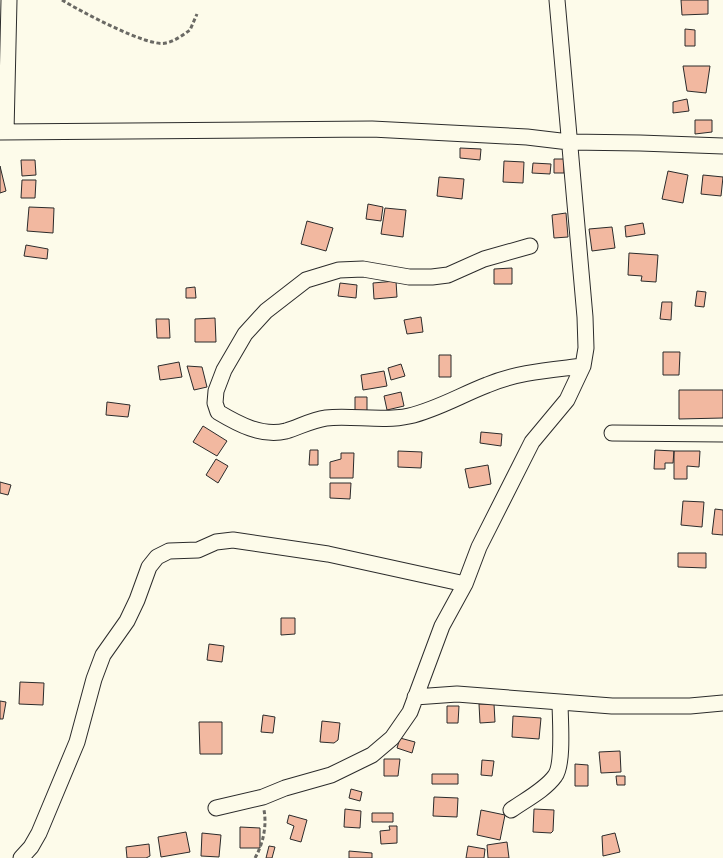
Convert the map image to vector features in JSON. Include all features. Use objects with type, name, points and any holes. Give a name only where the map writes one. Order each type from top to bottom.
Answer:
[{"type":"street","points":[[9,0],[3,132],[372,129],[527,137],[569,142],[723,146]]},
{"type":"street","points":[[216,808],[263,797],[285,788],[331,775],[372,755],[392,738],[410,712],[442,626],[465,584],[479,547],[532,442],[567,400],[583,366],[586,348],[585,317],[557,0]]},
{"type":"street","points":[[530,246],[484,259],[448,275],[410,277],[363,269],[339,270],[306,280],[266,310],[245,334],[224,370],[216,391],[215,403],[218,412],[244,426],[259,431],[284,432],[323,419],[408,416],[444,404],[488,384],[524,374],[583,366]]},
{"type":"street","points":[[612,433],[723,434]]},
{"type":"street","points":[[21,858],[40,833],[78,742],[94,679],[103,654],[127,621],[149,567],[157,557],[169,551],[198,550],[216,542],[232,540],[328,554],[465,584]]},
{"type":"street","points":[[415,697],[457,694],[645,707],[723,704]]},
{"type":"street","points":[[511,810],[546,786],[556,775],[560,745],[560,702]]},
{"type":"path","points":[[62,0],[99,21],[155,44],[166,43],[190,30],[196,14]]},
{"type":"path","points":[[255,858],[260,850],[266,822],[263,797]]},
{"type":"building","points":[[681,0],[708,0],[708,14],[682,15]]},
{"type":"building","points":[[685,29],[695,30],[695,46],[685,46]]},
{"type":"building","points":[[683,66],[710,66],[706,93],[687,91]]},
{"type":"building","points":[[687,99],[689,111],[673,113],[673,102]]},
{"type":"building","points":[[695,120],[712,120],[712,132],[695,134]]},
{"type":"building","points":[[460,148],[481,149],[480,160],[460,158]]},
{"type":"building","points":[[554,159],[564,159],[564,173],[554,173]]},
{"type":"building","points":[[21,160],[35,160],[36,175],[22,176]]},
{"type":"building","points":[[504,161],[524,162],[523,183],[503,182]]},
{"type":"building","points":[[533,163],[551,164],[550,174],[532,173]]},
{"type":"building","points":[[0,166],[6,191],[0,193]]},
{"type":"building","points":[[668,171],[688,175],[683,203],[662,199]]},
{"type":"building","points":[[703,175],[723,177],[721,196],[701,194]]},
{"type":"building","points":[[439,177],[464,179],[462,199],[437,196]]},
{"type":"building","points":[[22,180],[36,180],[35,198],[21,198]]},
{"type":"building","points":[[368,204],[383,207],[381,221],[366,219]]},
{"type":"building","points":[[29,207],[54,208],[53,233],[27,231]]},
{"type":"building","points":[[385,208],[406,210],[403,237],[381,234]]},
{"type":"building","points":[[566,213],[568,237],[554,238],[552,215]]},
{"type":"building","points":[[307,221],[333,228],[326,251],[301,244]]},
{"type":"building","points":[[643,223],[645,234],[626,237],[625,226]]},
{"type":"building","points":[[612,227],[615,248],[592,251],[589,229]]},
{"type":"building","points":[[26,245],[48,249],[47,259],[24,256]]},
{"type":"building","points":[[629,253],[658,255],[656,282],[641,281],[642,276],[628,275]]},
{"type":"building","points":[[512,268],[512,284],[494,284],[494,269]]},
{"type":"building","points":[[396,281],[397,297],[374,299],[373,283]]},
{"type":"building","points":[[340,283],[357,285],[356,298],[338,296]]},
{"type":"building","points":[[195,287],[196,298],[186,298],[186,288]]},
{"type":"building","points":[[697,291],[706,292],[704,307],[695,306]]},
{"type":"building","points":[[662,302],[672,302],[671,320],[660,319]]},
{"type":"building","points":[[421,317],[423,332],[407,334],[404,320]]},
{"type":"building","points":[[215,318],[216,342],[195,342],[195,319]]},
{"type":"building","points":[[156,319],[169,319],[170,338],[157,338]]},
{"type":"building","points":[[663,352],[680,352],[679,375],[663,375]]},
{"type":"building","points":[[439,355],[451,355],[451,377],[439,377]]},
{"type":"building","points":[[179,362],[182,377],[160,380],[158,366]]},
{"type":"building","points":[[401,364],[405,376],[391,380],[388,368]]},
{"type":"building","points":[[187,366],[202,367],[207,387],[194,390]]},
{"type":"building","points":[[384,371],[387,386],[363,390],[361,375]]},
{"type":"building","points":[[679,390],[723,390],[723,418],[679,419]]},
{"type":"building","points":[[401,392],[404,406],[387,410],[384,396]]},
{"type":"building","points":[[355,397],[367,397],[367,412],[355,412]]},
{"type":"building","points":[[107,402],[130,405],[128,417],[106,415]]},
{"type":"building","points":[[203,426],[227,441],[217,456],[193,442]]},
{"type":"building","points":[[481,432],[502,434],[501,446],[480,443]]},
{"type":"building","points":[[310,450],[318,450],[318,465],[309,465]]},
{"type":"building","points":[[655,450],[674,451],[673,463],[665,463],[665,469],[654,469]]},
{"type":"building","points":[[398,451],[422,452],[421,468],[398,467]]},
{"type":"building","points":[[674,451],[700,451],[699,467],[687,466],[687,479],[674,479]]},
{"type":"building","points":[[341,453],[354,453],[353,478],[330,478],[330,462],[341,459]]},
{"type":"building","points":[[216,459],[228,466],[218,483],[206,475]]},
{"type":"building","points":[[488,465],[491,484],[469,488],[465,469]]},
{"type":"building","points":[[0,482],[11,485],[8,495],[0,493]]},
{"type":"building","points":[[330,483],[351,483],[350,499],[330,498]]},
{"type":"building","points":[[683,501],[704,502],[702,527],[681,525]]},
{"type":"building","points":[[715,509],[723,510],[723,535],[712,534]]},
{"type":"building","points":[[678,553],[706,553],[706,568],[678,567]]},
{"type":"building","points":[[281,618],[295,618],[295,634],[281,635]]},
{"type":"building","points":[[209,644],[224,646],[222,662],[207,660]]},
{"type":"building","points":[[20,682],[44,683],[43,705],[19,704]]},
{"type":"building","points":[[0,701],[6,702],[3,719],[0,719]]},
{"type":"building","points":[[479,704],[494,704],[495,722],[480,723]]},
{"type":"building","points":[[447,706],[459,706],[458,723],[447,723]]},
{"type":"building","points":[[263,715],[275,717],[273,733],[261,732]]},
{"type":"building","points":[[513,716],[541,718],[539,739],[512,737]]},
{"type":"building","points":[[322,721],[340,723],[338,740],[334,743],[320,742]]},
{"type":"building","points":[[199,722],[222,722],[222,754],[200,754]]},
{"type":"building","points":[[400,738],[415,742],[412,753],[397,748]]},
{"type":"building","points":[[620,751],[621,772],[601,773],[599,752]]},
{"type":"building","points":[[384,759],[400,759],[398,776],[384,776]]},
{"type":"building","points":[[482,760],[494,761],[492,776],[481,775]]},
{"type":"building","points":[[575,764],[588,765],[588,786],[575,786]]},
{"type":"building","points":[[432,774],[458,774],[458,784],[432,784]]},
{"type":"building","points":[[616,776],[625,776],[625,785],[617,785]]},
{"type":"building","points":[[351,789],[362,792],[360,801],[349,798]]},
{"type":"building","points":[[434,797],[458,798],[457,817],[433,816]]},
{"type":"building","points":[[345,809],[361,811],[360,828],[344,827]]},
{"type":"building","points":[[534,809],[554,810],[553,831],[551,833],[533,832]]},
{"type":"building","points":[[481,810],[505,815],[500,840],[477,835]]},
{"type":"building","points":[[372,813],[393,813],[393,822],[372,822]]},
{"type":"building","points":[[289,815],[307,820],[301,842],[290,839],[294,826],[287,823]]},
{"type":"building","points":[[389,826],[397,826],[397,843],[381,844],[380,831],[390,830]]},
{"type":"building","points":[[240,827],[260,828],[260,848],[240,848]]},
{"type":"building","points":[[186,832],[190,852],[161,857],[158,837]]},
{"type":"building","points":[[202,833],[221,835],[219,857],[201,856]]},
{"type":"building","points":[[615,833],[620,852],[603,856],[602,836]]},
{"type":"building","points":[[507,842],[509,858],[488,858],[487,845]]},
{"type":"building","points":[[149,844],[150,856],[146,858],[127,858],[126,847]]},
{"type":"building","points":[[269,846],[275,847],[272,858],[266,858]]},
{"type":"building","points":[[468,846],[485,849],[484,858],[466,858]]},
{"type":"building","points":[[349,851],[372,853],[372,858],[349,858]]}]
